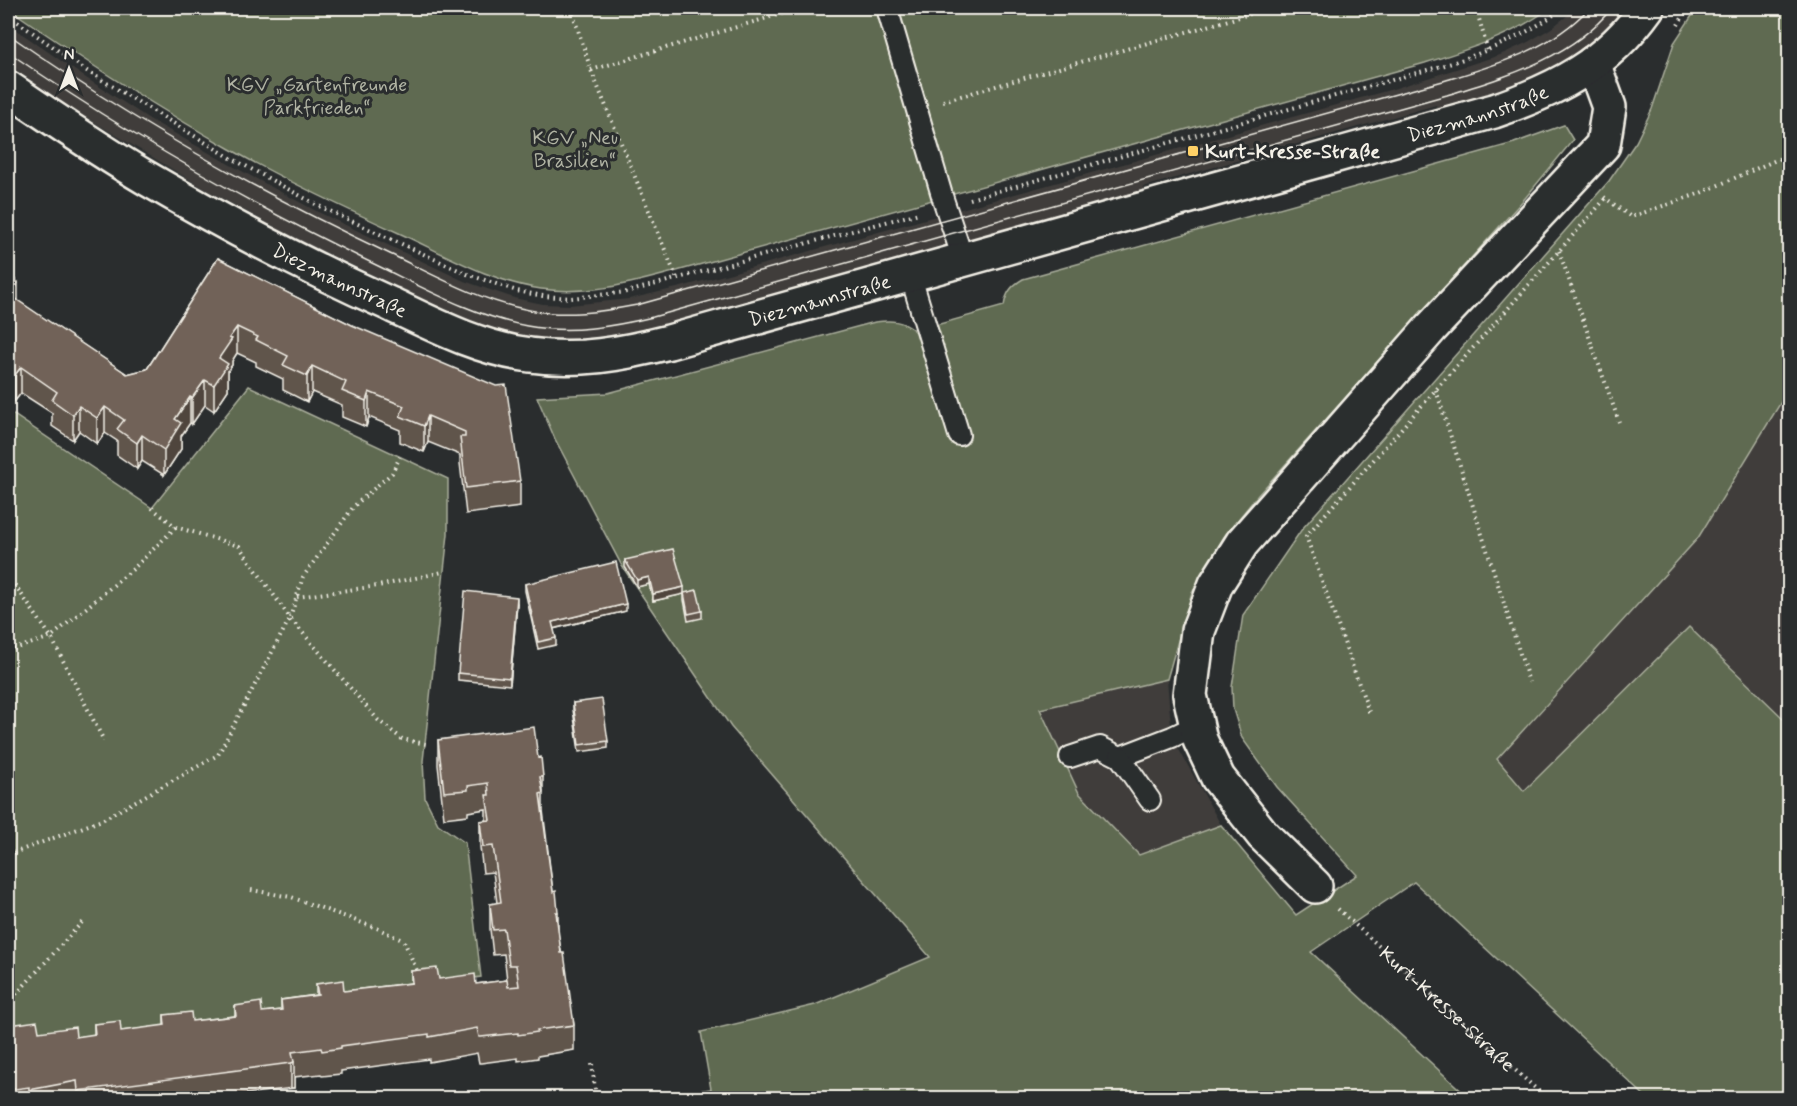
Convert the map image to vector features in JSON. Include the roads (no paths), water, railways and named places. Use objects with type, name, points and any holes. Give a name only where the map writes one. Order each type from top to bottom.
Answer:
[{"type":"street","name":"Diezmannstraße","points":[[8,88],[147,178],[265,244],[354,288],[444,329],[505,351],[529,355],[585,358],[622,354],[1494,111],[1550,90],[1593,63],[1622,38],[1647,8]]},
{"type":"street","points":[[1315,886],[1263,835],[1218,778],[1200,740],[1190,695],[1198,631],[1216,584],[1242,543],[1431,328],[1602,146],[1609,107],[1593,63]]},
{"type":"lane","points":[[887,8],[945,206],[963,259]]},
{"type":"lane","points":[[910,274],[959,435]]},
{"type":"lane","points":[[1120,757],[1197,725]]},
{"type":"lane","points":[[1070,757],[1100,747],[1120,757],[1150,800]]},
{"type":"tram line","points":[[8,34],[146,124],[242,179],[340,230],[475,294],[529,310],[570,313],[596,312],[637,305],[1443,81],[1502,62],[1540,45],[1574,23],[1589,8]]},
{"type":"tram line","points":[[8,52],[96,110],[186,165],[278,216],[410,282],[467,308],[507,321],[543,328],[575,329],[622,324],[653,317],[1447,95],[1514,73],[1557,53],[1595,26],[1612,8]]},
{"type":"place","name":"Kurt-Kresse-Straße","points":[[1193,151]]},
{"type":"park label","name":"KGV „Gartenfreunde Parkfrieden“","points":[[317,96]]},
{"type":"park label","name":"KGV „Neu Brasilien“","points":[[575,148]]}]
